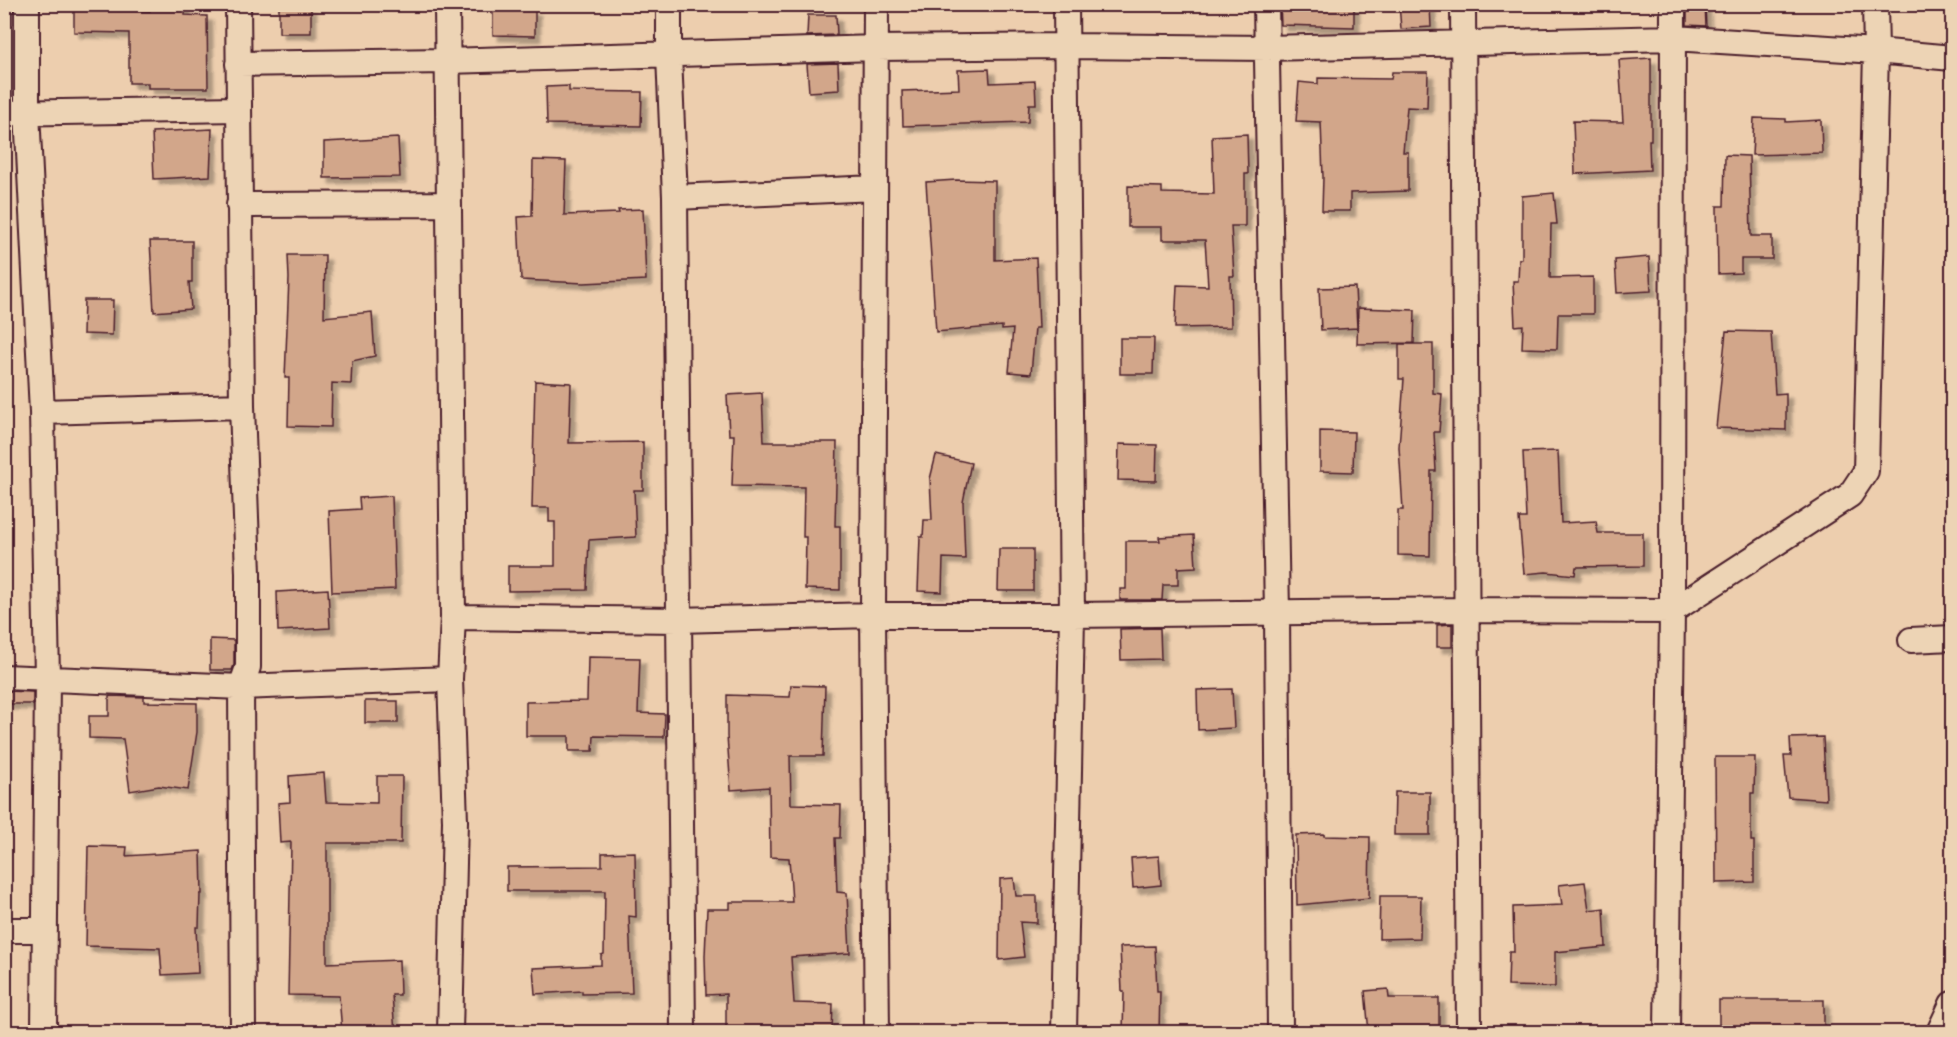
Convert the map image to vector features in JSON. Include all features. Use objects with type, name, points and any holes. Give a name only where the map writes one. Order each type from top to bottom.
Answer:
[{"type":"street","points":[[27,4],[16,112],[42,412],[47,678],[44,1032]]},
{"type":"street","points":[[238,4],[242,406],[248,573],[248,667],[241,687],[243,1032]]},
{"type":"street","points":[[447,4],[453,617],[450,679],[455,821],[450,1032]]},
{"type":"street","points":[[669,4],[675,197],[683,1032]]},
{"type":"street","points":[[876,4],[873,615],[877,1032]]},
{"type":"street","points":[[1064,1032],[1072,615],[1066,4]]},
{"type":"street","points":[[1266,4],[1277,613],[1280,1032]]},
{"type":"street","points":[[1463,4],[1469,1032]]},
{"type":"street","points":[[1667,1032],[1672,611],[1673,4]]},
{"type":"street","points":[[453,617],[678,620],[873,615],[1467,610],[1672,611],[1850,495],[1866,471],[1876,51],[1875,4]]},
{"type":"street","points":[[238,64],[669,56],[876,48],[1066,46],[1267,48],[1673,38],[1953,58]]},
{"type":"street","points":[[16,112],[238,109]]},
{"type":"street","points":[[675,197],[875,188]]},
{"type":"street","points":[[239,205],[449,204]]},
{"type":"street","points":[[42,412],[242,406]]},
{"type":"street","points":[[1911,640],[1953,638]]},
{"type":"street","points":[[4,678],[241,687],[450,679]]},
{"type":"street","points":[[4,930],[45,930]]},
{"type":"street","points":[[1939,1032],[1953,1004]]},
{"type":"building","points":[[150,4],[185,4],[185,15],[207,16],[208,88],[148,88],[148,83],[129,83],[129,33],[74,32],[74,10],[150,11]]},
{"type":"building","points":[[1280,4],[1354,4],[1354,27],[1281,25]]},
{"type":"building","points":[[1399,4],[1430,4],[1431,27],[1401,29]]},
{"type":"building","points":[[1687,4],[1705,4],[1706,26],[1687,25]]},
{"type":"building","points":[[279,7],[311,7],[311,33],[279,33]]},
{"type":"building","points":[[493,9],[535,10],[535,36],[493,35]]},
{"type":"building","points":[[808,15],[836,15],[837,35],[807,36]]},
{"type":"building","points":[[1651,58],[1650,170],[1575,174],[1573,121],[1623,122],[1619,60]]},
{"type":"building","points":[[838,63],[839,90],[809,92],[807,64]]},
{"type":"building","points":[[989,69],[990,83],[1035,81],[1036,104],[1029,104],[1028,122],[903,126],[902,91],[959,89],[958,70]]},
{"type":"building","points":[[1392,72],[1428,72],[1427,108],[1407,107],[1403,152],[1408,152],[1408,191],[1350,193],[1350,211],[1322,211],[1321,122],[1296,121],[1299,82],[1318,84],[1318,78],[1391,79]]},
{"type":"building","points":[[569,86],[569,91],[642,92],[641,126],[547,124],[546,87]]},
{"type":"building","points":[[1754,118],[1786,119],[1786,122],[1821,120],[1822,153],[1752,155]]},
{"type":"building","points":[[212,129],[210,176],[154,179],[152,132]]},
{"type":"building","points":[[1247,134],[1248,174],[1245,174],[1245,226],[1231,226],[1234,276],[1230,276],[1231,327],[1175,328],[1177,285],[1208,286],[1205,240],[1162,240],[1162,227],[1128,227],[1128,186],[1162,187],[1162,193],[1214,194],[1212,136]]},
{"type":"building","points":[[398,138],[400,177],[324,178],[324,142]]},
{"type":"building","points":[[1725,155],[1749,156],[1751,236],[1772,236],[1772,259],[1741,259],[1741,273],[1718,274],[1717,206],[1724,206]]},
{"type":"building","points":[[533,160],[566,161],[564,215],[619,213],[618,210],[643,209],[646,280],[584,283],[521,280],[518,217],[532,216]]},
{"type":"building","points":[[995,181],[995,260],[1036,258],[1039,328],[1035,328],[1031,374],[1009,372],[1013,329],[1002,330],[1002,326],[936,332],[926,182]]},
{"type":"building","points":[[1554,193],[1557,224],[1551,224],[1550,278],[1593,277],[1593,314],[1558,314],[1557,349],[1522,348],[1523,325],[1515,326],[1513,281],[1518,281],[1519,259],[1522,259],[1522,196]]},
{"type":"building","points":[[150,241],[192,241],[192,282],[189,282],[191,309],[154,312]]},
{"type":"building","points":[[288,255],[325,255],[324,317],[372,312],[375,356],[352,361],[351,384],[332,383],[331,427],[288,426],[289,378],[285,378]]},
{"type":"building","points":[[1649,257],[1651,291],[1617,293],[1615,260]]},
{"type":"building","points":[[1355,287],[1357,328],[1321,330],[1319,288]]},
{"type":"building","points":[[84,300],[113,300],[112,335],[83,334]]},
{"type":"building","points":[[1358,308],[1415,310],[1414,343],[1357,344]]},
{"type":"building","points":[[1726,331],[1771,332],[1775,394],[1786,393],[1786,430],[1716,428]]},
{"type":"building","points":[[1120,338],[1154,338],[1153,374],[1120,374]]},
{"type":"building","points":[[1399,344],[1433,344],[1433,393],[1442,394],[1439,432],[1434,432],[1436,471],[1431,471],[1430,556],[1398,555],[1398,510],[1403,510],[1399,447],[1404,379],[1399,379]]},
{"type":"building","points":[[535,381],[571,383],[569,443],[643,442],[643,490],[634,490],[636,537],[589,540],[587,590],[508,591],[508,566],[555,566],[555,522],[549,522],[549,508],[532,508]]},
{"type":"building","points":[[762,393],[764,442],[837,442],[835,526],[840,526],[840,590],[805,589],[804,487],[732,486],[734,435],[729,435],[727,395]]},
{"type":"building","points":[[1320,431],[1354,432],[1353,472],[1320,471]]},
{"type":"building","points":[[1119,444],[1157,445],[1156,481],[1118,480]]},
{"type":"building","points":[[1558,451],[1561,523],[1596,521],[1598,533],[1643,533],[1643,566],[1576,567],[1575,575],[1546,572],[1524,574],[1519,518],[1526,518],[1523,452]]},
{"type":"building","points":[[936,455],[971,463],[963,502],[965,559],[943,558],[942,592],[918,591],[920,537],[923,537],[924,520],[932,520],[930,479]]},
{"type":"building","points":[[392,496],[395,589],[332,592],[329,511],[360,509],[359,498]]},
{"type":"building","points":[[1194,535],[1196,567],[1178,568],[1178,585],[1163,585],[1162,600],[1120,600],[1120,589],[1126,589],[1126,541],[1160,541],[1159,537]]},
{"type":"building","points":[[999,549],[1033,549],[1033,591],[998,591]]},
{"type":"building","points":[[328,589],[330,628],[278,631],[277,592]]},
{"type":"building","points":[[1452,624],[1452,647],[1437,647],[1437,625]]},
{"type":"building","points":[[1160,628],[1161,659],[1121,660],[1120,629]]},
{"type":"building","points":[[210,639],[234,640],[232,670],[210,670]]},
{"type":"building","points":[[588,657],[640,658],[638,713],[665,714],[664,737],[594,736],[593,751],[569,751],[569,736],[526,736],[526,702],[587,701]]},
{"type":"building","points":[[791,685],[825,686],[823,756],[790,756],[791,804],[841,805],[840,838],[835,838],[837,892],[847,893],[850,953],[791,957],[794,1003],[833,1004],[832,1032],[726,1032],[726,994],[706,995],[707,909],[730,909],[730,902],[792,902],[789,858],[770,857],[769,787],[731,790],[727,695],[790,697]]},
{"type":"building","points":[[1232,689],[1234,728],[1198,730],[1197,690]]},
{"type":"building","points":[[6,691],[33,692],[33,704],[6,704]]},
{"type":"building","points":[[109,696],[144,697],[144,702],[197,703],[197,732],[188,790],[159,786],[130,791],[123,739],[89,738],[89,716],[109,716]]},
{"type":"building","points":[[365,701],[398,701],[398,723],[365,723]]},
{"type":"building","points":[[1823,737],[1826,800],[1788,797],[1784,756],[1791,756],[1790,738]]},
{"type":"building","points":[[1715,757],[1755,757],[1754,793],[1751,793],[1754,882],[1716,883]]},
{"type":"building","points":[[324,773],[326,802],[377,803],[377,776],[402,776],[401,843],[327,843],[327,963],[399,960],[400,995],[392,995],[395,1032],[342,1032],[339,996],[288,995],[291,842],[280,843],[278,803],[290,802],[289,776]]},
{"type":"building","points":[[1395,792],[1430,792],[1430,835],[1394,835]]},
{"type":"building","points":[[1324,834],[1324,836],[1370,837],[1369,898],[1297,905],[1296,835]]},
{"type":"building","points":[[88,846],[127,847],[126,856],[201,851],[202,894],[200,894],[199,927],[196,927],[198,973],[162,975],[160,948],[86,946]]},
{"type":"building","points":[[635,852],[636,917],[629,916],[632,993],[582,994],[582,991],[535,994],[533,968],[601,965],[601,955],[604,954],[605,891],[507,891],[507,867],[602,866],[602,853]]},
{"type":"building","points":[[1159,856],[1161,885],[1133,888],[1131,858]]},
{"type":"building","points":[[1014,878],[1016,896],[1037,896],[1037,923],[1020,922],[1024,957],[999,960],[1000,879]]},
{"type":"building","points":[[1585,882],[1589,910],[1604,908],[1606,947],[1555,952],[1555,987],[1508,986],[1509,952],[1514,952],[1513,907],[1562,905],[1559,885]]},
{"type":"building","points":[[1380,896],[1421,896],[1420,938],[1379,939]]},
{"type":"building","points":[[1155,946],[1157,991],[1160,991],[1159,1032],[1123,1032],[1124,991],[1122,991],[1120,947]]},
{"type":"building","points":[[1388,989],[1389,998],[1439,998],[1439,1032],[1369,1032],[1365,991]]},
{"type":"building","points":[[1719,1000],[1824,1000],[1824,1032],[1719,1032]]}]
